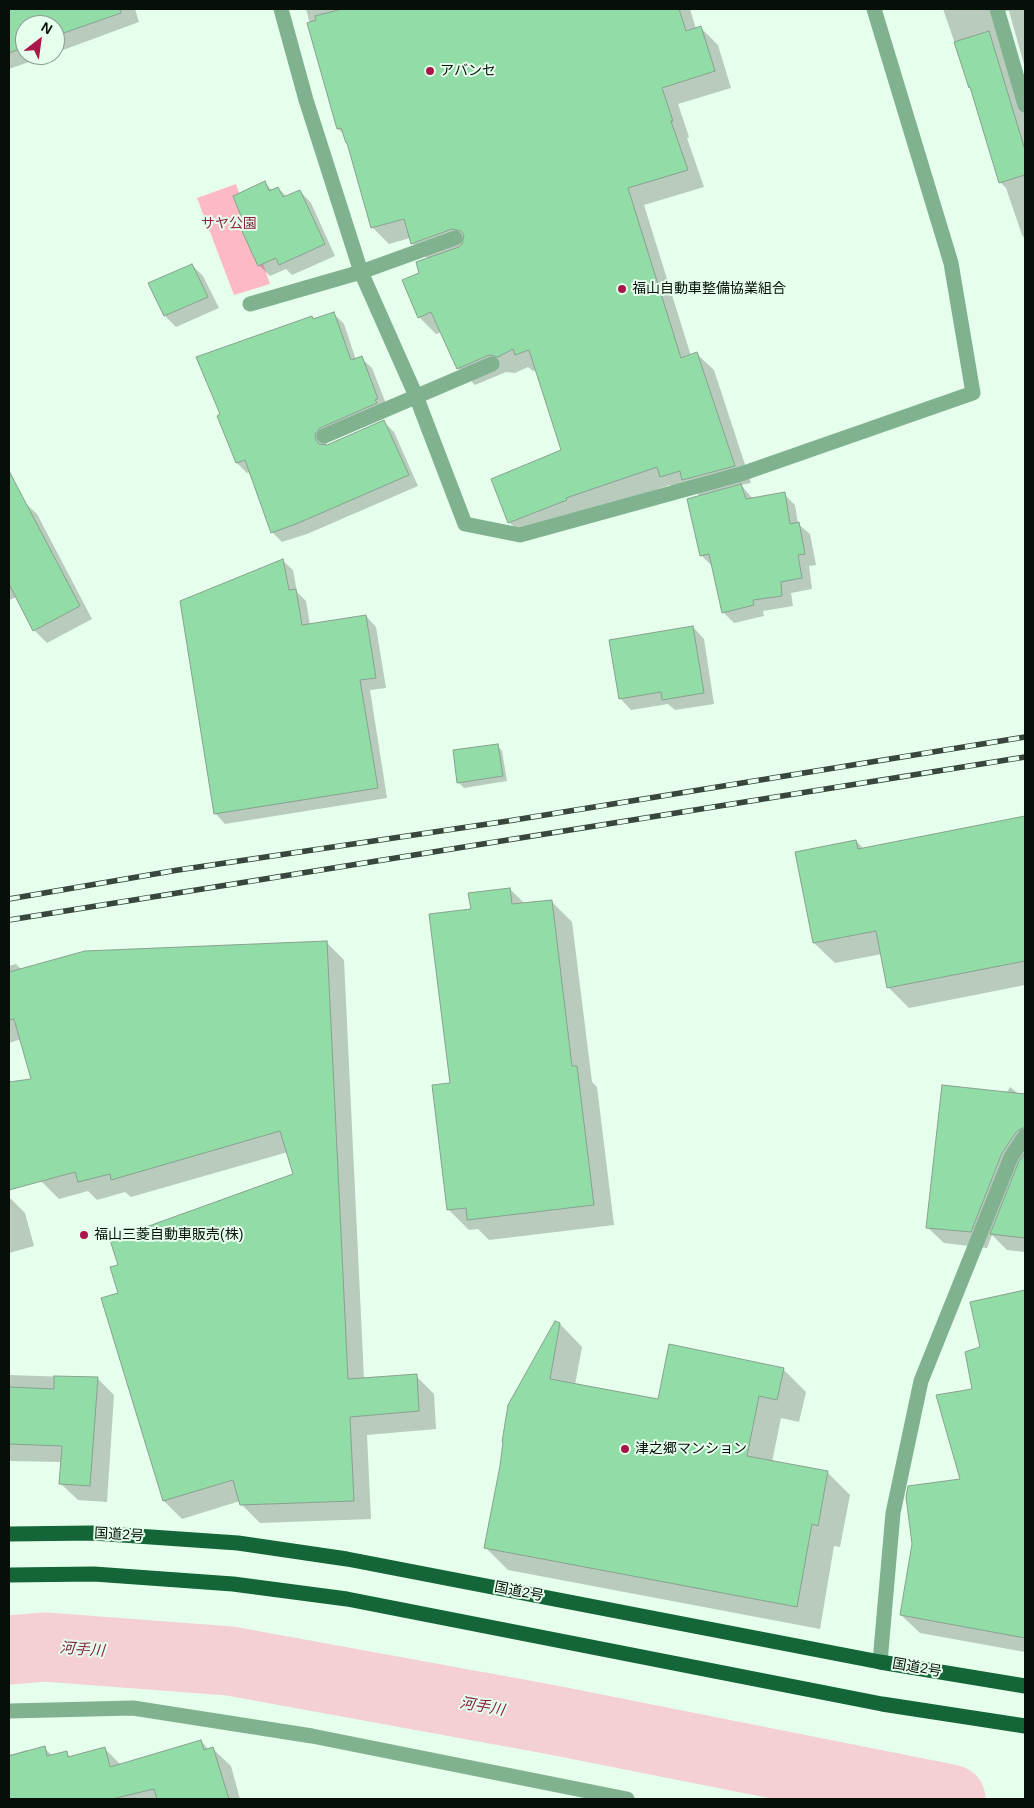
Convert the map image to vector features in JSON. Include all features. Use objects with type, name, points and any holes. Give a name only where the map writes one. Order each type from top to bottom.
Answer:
[{"type":"highway","name":"国道2号","points":[[9,1534],[93,1534],[238,1543],[347,1559],[880,1662],[1025,1686]]},
{"type":"highway","points":[[9,1575],[94,1574],[233,1584],[347,1599],[882,1704],[1025,1726]]},
{"type":"street","points":[[281,9],[306,100],[361,272],[416,396],[465,524],[520,534],[741,474],[973,393],[950,263],[874,9]]},
{"type":"street","points":[[997,9],[1025,105]]},
{"type":"street","points":[[250,304],[361,272],[455,238]]},
{"type":"street","points":[[324,436],[492,364]]},
{"type":"street","points":[[880,1662],[893,1514],[921,1381],[1011,1156],[1025,1136]]},
{"type":"street","points":[[9,1711],[134,1708],[312,1736],[627,1799]]},
{"type":"green space","name":"サヤ公園","points":[[236,184],[270,284],[234,295],[197,198]]},
{"type":"building","points":[[9,9],[120,9],[121,13],[65,33],[65,15],[15,15],[15,51],[9,53]]},
{"type":"building","points":[[342,9],[679,9],[686,31],[701,26],[715,71],[662,88],[688,170],[628,188],[681,358],[697,352],[735,466],[682,480],[680,471],[660,477],[657,467],[566,498],[567,500],[508,523],[491,479],[561,450],[529,350],[515,355],[513,349],[498,357],[489,355],[457,369],[431,312],[418,318],[402,280],[419,273],[416,262],[459,247],[462,244],[464,235],[461,231],[452,229],[411,244],[404,219],[371,228],[347,143],[341,128],[337,129],[307,23],[316,20],[315,16]]},
{"type":"building","points":[[989,31],[1025,150],[1025,175],[999,183],[970,87],[954,42]]},
{"type":"building","points":[[265,181],[269,191],[278,187],[283,197],[300,190],[325,244],[279,265],[276,258],[258,266],[236,218],[241,216],[233,196]]},
{"type":"building","points":[[192,264],[208,297],[164,316],[148,283]]},
{"type":"building","points":[[334,312],[351,360],[362,356],[378,399],[375,400],[377,403],[320,428],[315,434],[316,440],[319,444],[327,445],[384,420],[409,475],[271,533],[245,460],[236,463],[217,416],[220,414],[196,357],[312,316],[313,319]]},
{"type":"building","points":[[9,471],[80,606],[33,631],[9,584]]},
{"type":"building","points":[[741,484],[746,499],[785,492],[790,524],[799,522],[805,554],[798,555],[802,578],[781,582],[782,596],[753,600],[754,605],[722,613],[709,554],[700,556],[687,499]]},
{"type":"building","points":[[283,559],[289,590],[296,589],[302,625],[366,615],[376,678],[360,680],[378,788],[214,814],[180,601]]},
{"type":"building","points":[[693,626],[704,693],[662,700],[661,692],[619,699],[609,640]]},
{"type":"building","points":[[498,744],[503,776],[457,783],[453,750]]},
{"type":"building","points":[[1025,816],[1025,961],[887,988],[876,931],[813,943],[795,852],[856,840],[858,849]]},
{"type":"building","points":[[510,888],[512,904],[552,900],[572,1066],[577,1066],[594,1205],[467,1220],[466,1208],[447,1210],[432,1085],[450,1083],[429,914],[471,909],[468,893]]},
{"type":"building","points":[[327,941],[348,1379],[417,1374],[419,1411],[350,1417],[354,1501],[240,1505],[233,1480],[163,1501],[101,1298],[118,1293],[110,1267],[118,1265],[110,1240],[293,1174],[280,1131],[111,1180],[110,1174],[78,1182],[75,1172],[9,1190],[9,1082],[31,1079],[14,1019],[9,1020],[9,972],[85,951]]},
{"type":"building","points":[[942,1085],[1025,1094],[1025,1127],[1017,1131],[1002,1153],[971,1232],[926,1228]]},
{"type":"building","points":[[1025,1153],[1025,1238],[990,1234],[1019,1161]]},
{"type":"building","points":[[1025,1290],[1025,1638],[900,1615],[912,1544],[906,1497],[908,1486],[960,1479],[936,1395],[972,1389],[965,1352],[980,1347],[970,1302]]},
{"type":"building","points":[[555,1321],[560,1323],[550,1379],[658,1399],[669,1344],[784,1368],[777,1400],[759,1396],[747,1456],[828,1471],[818,1526],[812,1524],[797,1607],[484,1548],[500,1466],[508,1405]]},
{"type":"building","points":[[54,1376],[98,1377],[90,1486],[59,1484],[62,1446],[9,1444],[9,1387],[54,1389]]},
{"type":"building","points":[[201,1740],[204,1750],[213,1747],[229,1799],[157,1799],[154,1789],[112,1799],[9,1799],[9,1756],[45,1746],[47,1756],[67,1751],[68,1757],[105,1747],[110,1767]]},
{"type":"waterway","name":"河手川","points":[[9,1650],[45,1647],[230,1661],[553,1720],[951,1799]]},
{"type":"railway","points":[[9,899],[178,870],[508,821],[1025,737]]},
{"type":"railway","points":[[9,920],[1025,757]]},
{"type":"place","name":"アバンセ","points":[[430,71]]},
{"type":"place","name":"福山自動車整備協業組合","points":[[622,289]]},
{"type":"place","name":"福山三菱自動車販売(株)","points":[[84,1235]]},
{"type":"place","name":"津之郷マンション","points":[[625,1449]]}]
